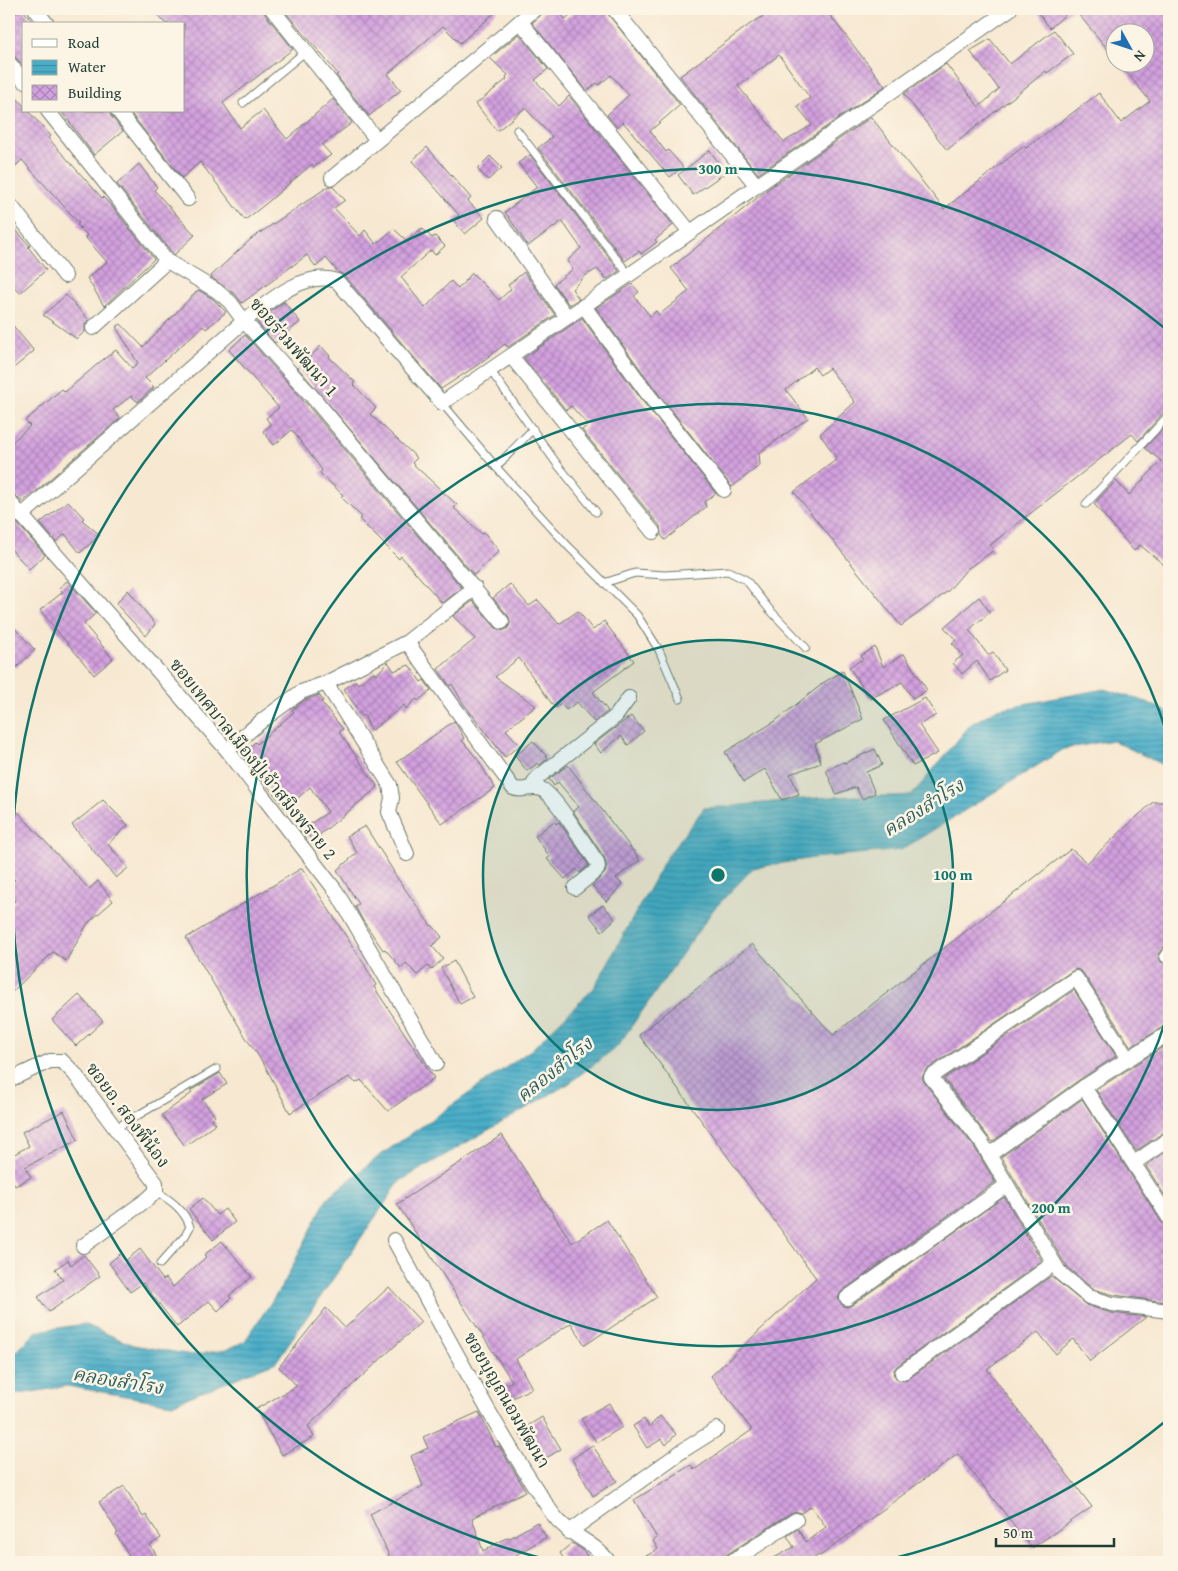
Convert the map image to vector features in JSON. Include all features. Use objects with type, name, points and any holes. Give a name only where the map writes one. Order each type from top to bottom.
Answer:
[{"type":"street","points":[[35,9],[46,22]]},
{"type":"street","points":[[272,9],[372,135]]},
{"type":"street","points":[[332,178],[372,135],[535,9]]},
{"type":"street","points":[[614,9],[757,186]]},
{"type":"street","points":[[21,516],[244,321],[277,295],[312,279],[328,278],[338,281],[442,403],[1010,9]]},
{"type":"street","points":[[520,21],[690,232]]},
{"type":"street","points":[[9,63],[22,79]]},
{"type":"street","name":"ซอยร่วมพัฒนา 1","points":[[49,112],[167,260],[217,290],[230,302],[244,321],[310,394],[502,622]]},
{"type":"street","points":[[119,112],[188,199]]},
{"type":"street","points":[[9,202],[65,276]]},
{"type":"street","points":[[497,218],[568,317]]},
{"type":"street","points":[[93,328],[167,260]]},
{"type":"street","points":[[584,306],[648,393],[724,490]]},
{"type":"street","points":[[511,356],[653,532]]},
{"type":"street","name":"ซอยเทศบาลเมืองปู่เจ้าสมิงพราย 2","points":[[9,501],[227,750],[336,891],[436,1064]]},
{"type":"street","points":[[227,750],[264,719],[301,692],[326,683],[407,642],[475,588]]},
{"type":"street","points":[[407,642],[513,788],[521,791],[538,788],[550,796],[597,862],[597,870],[575,888]]},
{"type":"street","points":[[326,683],[390,785],[392,798],[389,812],[407,854]]},
{"type":"street","points":[[531,788],[537,778],[616,716],[628,698]]},
{"type":"street","points":[[1128,1059],[1076,978],[931,1077],[982,1143],[1060,1273],[1090,1297],[1112,1304],[1169,1310]]},
{"type":"street","points":[[989,1155],[1084,1087],[1169,1033]]},
{"type":"street","name":"ซอยอ. สองพี่น้อง","points":[[9,1080],[50,1061],[62,1061],[74,1072],[156,1183],[156,1191],[149,1198],[83,1246]]},
{"type":"street","points":[[1084,1087],[1169,1218]]},
{"type":"street","points":[[1134,1163],[1169,1139]]},
{"type":"street","points":[[847,1298],[1007,1185]]},
{"type":"street","name":"ซอยบุญถนอมพัฒนา","points":[[394,1240],[496,1422],[554,1514],[569,1532],[596,1549],[609,1562]]},
{"type":"street","points":[[902,1373],[1054,1263]]},
{"type":"street","points":[[569,1532],[682,1451],[717,1429]]},
{"type":"street","points":[[731,1562],[796,1520]]},
{"type":"lane","points":[[243,103],[306,52]]},
{"type":"lane","points":[[517,130],[629,275]]},
{"type":"lane","points":[[490,370],[596,512]]},
{"type":"lane","points":[[442,403],[496,467],[568,546],[637,615],[659,650],[680,699]]},
{"type":"lane","points":[[1086,504],[1169,416]]},
{"type":"lane","points":[[496,467],[533,430]]},
{"type":"lane","points":[[604,583],[635,573],[666,575],[728,570],[746,580],[806,648]]},
{"type":"lane","points":[[116,1128],[217,1069]]},
{"type":"lane","points":[[156,1191],[169,1199],[181,1211],[188,1220],[190,1228],[160,1264]]},
{"type":"water","name":"คลองสำโรง","points":[[1104,689],[1147,702],[1169,713],[1169,768],[1112,740],[1064,749],[901,850],[813,858],[753,868],[713,910],[617,1047],[568,1084],[400,1181],[276,1362],[172,1404],[67,1386],[9,1396],[9,1351],[16,1352],[37,1331],[84,1324],[133,1345],[192,1355],[226,1350],[245,1341],[284,1283],[327,1198],[378,1157],[531,1050],[594,988],[666,858],[704,808],[841,796],[912,795],[971,724],[998,709]]},
{"type":"building","points":[[21,9],[24,9],[32,22],[22,22],[22,65],[9,50],[9,19]]},
{"type":"building","points":[[152,9],[263,9],[293,49],[223,103],[240,128],[263,110],[287,139],[333,99],[352,123],[322,145],[331,155],[314,167],[312,164],[245,220],[200,162],[182,178],[130,112],[185,112],[185,22],[164,22]]},
{"type":"building","points":[[283,9],[499,9],[460,43],[443,26],[388,74],[401,90],[369,116],[336,75],[338,74]]},
{"type":"building","points":[[544,9],[557,9],[565,19],[578,9],[604,9],[680,105],[650,131],[666,152],[668,150],[683,167],[670,177],[623,122],[617,127],[607,115],[629,95],[611,75],[599,85],[597,83],[587,91],[532,23],[541,15]]},
{"type":"building","points":[[776,9],[825,9],[885,86],[758,174],[680,76],[753,22]],"holes":[[[779,55],[810,98],[797,106],[812,125],[784,142],[738,86]]]},
{"type":"building","points":[[1035,9],[1072,9],[1050,28]]},
{"type":"building","points":[[1074,9],[1169,9],[1169,410],[1165,411],[1138,441],[1132,434],[990,545],[994,550],[967,569],[948,591],[901,626],[794,492],[837,459],[820,434],[855,402],[829,368],[820,375],[814,367],[786,390],[808,418],[759,453],[760,465],[732,487],[654,388],[596,308],[632,284],[639,292],[634,296],[650,316],[656,311],[659,315],[689,291],[671,268],[768,189],[871,117],[944,209],[1024,146],[1026,148],[1099,93],[1121,123],[1150,101],[1126,72],[1156,72],[1156,22],[1106,22],[1106,47]]},
{"type":"building","points":[[1054,30],[1073,54],[1047,73],[1046,71],[947,150],[904,94],[946,64],[979,107],[999,89],[970,51],[990,39],[1010,64]]},
{"type":"building","points":[[519,34],[548,69],[535,80],[559,106],[569,96],[673,225],[655,240],[657,242],[641,254],[639,251],[625,261],[538,148],[552,137],[525,108],[497,131],[476,104],[507,79],[508,75],[490,58]]},
{"type":"building","points":[[9,90],[22,104],[22,112],[29,112],[51,136],[48,138],[102,198],[111,205],[154,259],[104,306],[87,278],[107,262],[85,237],[87,235],[77,225],[79,223],[22,160],[9,172]]},
{"type":"building","points":[[62,112],[109,112],[123,131],[94,155]]},
{"type":"building","points":[[427,147],[471,198],[468,201],[484,218],[465,234],[453,220],[459,215],[412,161]]},
{"type":"building","points":[[710,150],[725,173],[693,195],[678,175]]},
{"type":"building","points":[[530,155],[619,271],[607,279],[597,269],[585,276],[572,289],[579,299],[569,305],[554,284],[573,269],[567,261],[581,248],[562,221],[528,246],[505,212],[537,187],[518,163]]},
{"type":"building","points":[[490,156],[502,168],[488,180],[477,169]]},
{"type":"building","points":[[139,164],[157,187],[154,190],[195,235],[174,255],[117,184]]},
{"type":"building","points":[[329,186],[333,187],[345,200],[334,208],[360,236],[365,230],[376,244],[394,229],[407,241],[422,228],[432,238],[435,236],[445,246],[435,255],[431,250],[401,277],[425,308],[451,281],[458,289],[472,273],[499,300],[511,289],[508,285],[524,272],[555,315],[508,347],[505,344],[441,389],[344,275],[338,272],[326,258],[316,267],[307,255],[242,303],[236,295],[212,278],[211,276],[251,239]]},
{"type":"building","points":[[9,222],[30,246],[28,247],[46,270],[20,293],[9,281]]},
{"type":"building","points":[[198,290],[212,298],[226,312],[206,329],[203,326],[145,378],[154,387],[138,402],[131,396],[113,410],[120,418],[34,493],[22,502],[9,492],[9,445],[30,426],[25,421],[62,389],[65,392],[116,350],[132,368],[138,363],[116,327],[121,324],[143,347]]},
{"type":"building","points":[[66,295],[89,320],[85,325],[85,331],[77,339],[43,315]]},
{"type":"building","points":[[284,302],[300,322],[275,343],[258,324],[258,321]]},
{"type":"building","points":[[582,318],[640,398],[716,493],[704,502],[706,507],[665,540],[661,535],[660,526],[582,430],[588,425],[571,406],[566,410],[524,358]]},
{"type":"building","points":[[9,321],[34,351],[9,372]]},
{"type":"building","points":[[245,335],[303,400],[462,588],[442,603],[401,556],[399,559],[359,519],[362,517],[320,473],[322,470],[292,430],[274,445],[263,431],[271,425],[266,418],[279,408],[229,350]]},
{"type":"building","points":[[321,346],[329,357],[355,382],[353,384],[376,408],[370,414],[417,458],[412,463],[457,505],[454,508],[482,534],[484,532],[499,551],[474,575],[298,368]]},
{"type":"building","points":[[1169,423],[1169,569],[1140,545],[1134,551],[1094,504],[1116,481],[1129,495],[1161,461],[1145,448]]},
{"type":"building","points":[[68,501],[84,518],[82,520],[100,535],[80,553],[65,534],[56,542],[40,523]]},
{"type":"building","points":[[9,514],[45,555],[29,569],[9,547]]},
{"type":"building","points":[[67,581],[96,613],[84,624],[113,659],[94,675],[40,610],[63,592],[59,588]]},
{"type":"building","points":[[510,584],[529,606],[538,600],[559,624],[578,611],[593,630],[604,621],[634,661],[593,692],[608,711],[594,722],[577,702],[566,710],[561,704],[555,708],[519,658],[495,677],[536,706],[506,730],[520,745],[505,757],[463,703],[452,684],[450,686],[438,669],[475,639],[453,616],[473,601],[496,628],[503,631],[508,628],[510,624],[509,617],[493,598]]},
{"type":"building","points":[[128,590],[155,624],[146,636],[116,604]]},
{"type":"building","points":[[979,597],[990,612],[969,630],[988,655],[993,652],[1005,670],[990,681],[977,661],[962,674],[953,663],[963,655],[952,643],[956,640],[944,627]]},
{"type":"building","points":[[9,622],[35,650],[16,668],[9,662]]},
{"type":"building","points":[[875,647],[883,667],[904,654],[927,690],[913,699],[902,682],[870,699],[849,667],[863,659],[861,656]]},
{"type":"building","points":[[388,662],[394,671],[409,665],[421,682],[424,680],[431,690],[418,701],[417,699],[414,701],[406,709],[404,705],[371,731],[364,715],[362,716],[344,689],[356,681],[358,684],[374,672],[376,675]]},
{"type":"building","points":[[843,671],[863,719],[815,744],[821,763],[790,774],[799,794],[782,800],[765,769],[744,782],[725,752],[774,722],[821,684]]},
{"type":"building","points":[[319,695],[323,701],[321,702],[343,729],[339,732],[378,787],[312,841],[304,828],[328,812],[310,787],[286,809],[242,755],[255,742],[257,744],[294,712],[292,710],[305,700]]},
{"type":"building","points":[[925,698],[936,715],[919,725],[938,753],[913,766],[884,720]]},
{"type":"building","points":[[631,716],[644,731],[628,745],[621,736],[601,753],[594,744]]},
{"type":"building","points":[[454,721],[464,738],[462,740],[478,760],[495,788],[442,824],[397,762]]},
{"type":"building","points":[[533,741],[548,758],[540,765],[538,763],[527,771],[515,756]]},
{"type":"building","points":[[875,749],[882,765],[866,772],[875,793],[862,799],[856,787],[836,794],[826,770]]},
{"type":"building","points":[[568,765],[640,860],[616,878],[622,884],[607,902],[592,886],[605,873],[607,866],[604,857],[573,811],[579,807],[558,782],[554,786],[549,779]]},
{"type":"building","points":[[103,800],[128,825],[108,844],[128,868],[116,878],[72,825]]},
{"type":"building","points":[[1153,802],[1169,802],[1169,945],[1158,954],[1161,962],[1169,964],[1169,1024],[1131,1047],[1083,973],[1075,969],[926,1070],[922,1077],[924,1082],[975,1148],[995,1182],[842,1291],[838,1298],[843,1306],[852,1305],[1004,1197],[1042,1261],[897,1366],[893,1374],[899,1381],[907,1380],[1051,1276],[1086,1305],[1111,1313],[1146,1317],[1090,1361],[1073,1339],[1056,1354],[1038,1332],[987,1369],[1092,1507],[1032,1548],[958,1454],[820,1556],[808,1562],[767,1562],[794,1547],[787,1536],[798,1529],[806,1542],[826,1527],[811,1506],[801,1513],[796,1511],[791,1513],[726,1555],[722,1562],[636,1562],[658,1549],[653,1541],[657,1538],[634,1500],[691,1465],[694,1470],[752,1430],[711,1376],[816,1278],[639,1035],[752,944],[833,1035],[1071,849],[1087,863]]},
{"type":"building","points":[[18,812],[89,889],[98,881],[113,901],[88,923],[66,961],[53,952],[9,995],[9,907],[15,901],[9,894],[9,885],[15,880],[9,874],[9,817]]},
{"type":"building","points":[[554,821],[556,824],[559,822],[589,865],[580,873],[576,869],[565,879],[547,859],[550,857],[535,836]]},
{"type":"building","points":[[365,826],[393,872],[431,926],[442,937],[432,946],[443,959],[431,970],[428,966],[417,975],[406,963],[401,968],[385,949],[383,950],[362,919],[355,906],[359,904],[337,870],[357,853],[347,836]]},
{"type":"building","points":[[302,868],[364,964],[376,985],[374,987],[434,1078],[388,1111],[361,1080],[356,1083],[349,1077],[290,1113],[264,1064],[186,938]]},
{"type":"building","points":[[603,905],[615,919],[602,931],[589,915]]},
{"type":"building","points":[[454,961],[473,997],[460,1004],[441,968]]},
{"type":"building","points":[[1074,990],[1116,1056],[992,1142],[944,1079]]},
{"type":"building","points":[[79,995],[103,1021],[76,1046],[52,1020]]},
{"type":"building","points":[[1169,1043],[1169,1130],[1136,1151],[1096,1090]]},
{"type":"building","points":[[220,1073],[227,1084],[202,1099],[215,1116],[212,1119],[216,1124],[185,1146],[162,1115],[192,1093],[190,1091]]},
{"type":"building","points":[[1082,1099],[1162,1223],[1169,1227],[1169,1299],[1166,1302],[1114,1295],[1093,1289],[1067,1267],[1001,1157]]},
{"type":"building","points":[[64,1111],[78,1140],[25,1167],[31,1177],[15,1186],[9,1175],[9,1157],[29,1146],[22,1132]]},
{"type":"building","points":[[502,1135],[572,1243],[607,1220],[657,1297],[585,1345],[571,1323],[516,1359],[532,1388],[503,1403],[496,1390],[512,1381],[397,1204]]},
{"type":"building","points":[[1169,1149],[1169,1202],[1146,1166]]},
{"type":"building","points":[[203,1198],[217,1215],[225,1209],[235,1222],[213,1240],[189,1209]]},
{"type":"building","points":[[222,1241],[252,1277],[229,1296],[231,1298],[218,1311],[209,1301],[177,1327],[143,1283],[130,1292],[109,1263],[120,1254],[125,1261],[140,1249],[163,1280],[166,1278],[173,1287],[206,1257],[204,1255]]},
{"type":"building","points":[[84,1255],[100,1276],[49,1312],[38,1297],[63,1280],[55,1269],[68,1260],[71,1265]]},
{"type":"building","points":[[389,1287],[421,1322],[308,1426],[314,1437],[282,1455],[256,1409],[297,1386],[279,1367],[326,1308],[345,1328]]},
{"type":"building","points":[[609,1403],[622,1427],[597,1443],[581,1419]]},
{"type":"building","points":[[479,1412],[496,1447],[499,1446],[526,1491],[472,1518],[483,1551],[537,1522],[546,1537],[504,1562],[392,1562],[370,1514],[423,1486],[411,1456],[428,1448],[423,1437]]},
{"type":"building","points":[[660,1416],[676,1434],[666,1445],[662,1439],[647,1448],[633,1426],[644,1419],[649,1427]]},
{"type":"building","points":[[542,1417],[561,1449],[538,1463],[518,1432]]},
{"type":"building","points":[[592,1445],[617,1481],[593,1496],[572,1459]]},
{"type":"building","points":[[124,1486],[143,1517],[146,1515],[161,1538],[150,1545],[161,1562],[133,1562],[99,1502]]},
{"type":"building","points":[[572,1543],[583,1550],[591,1562],[566,1562],[560,1553]]}]
